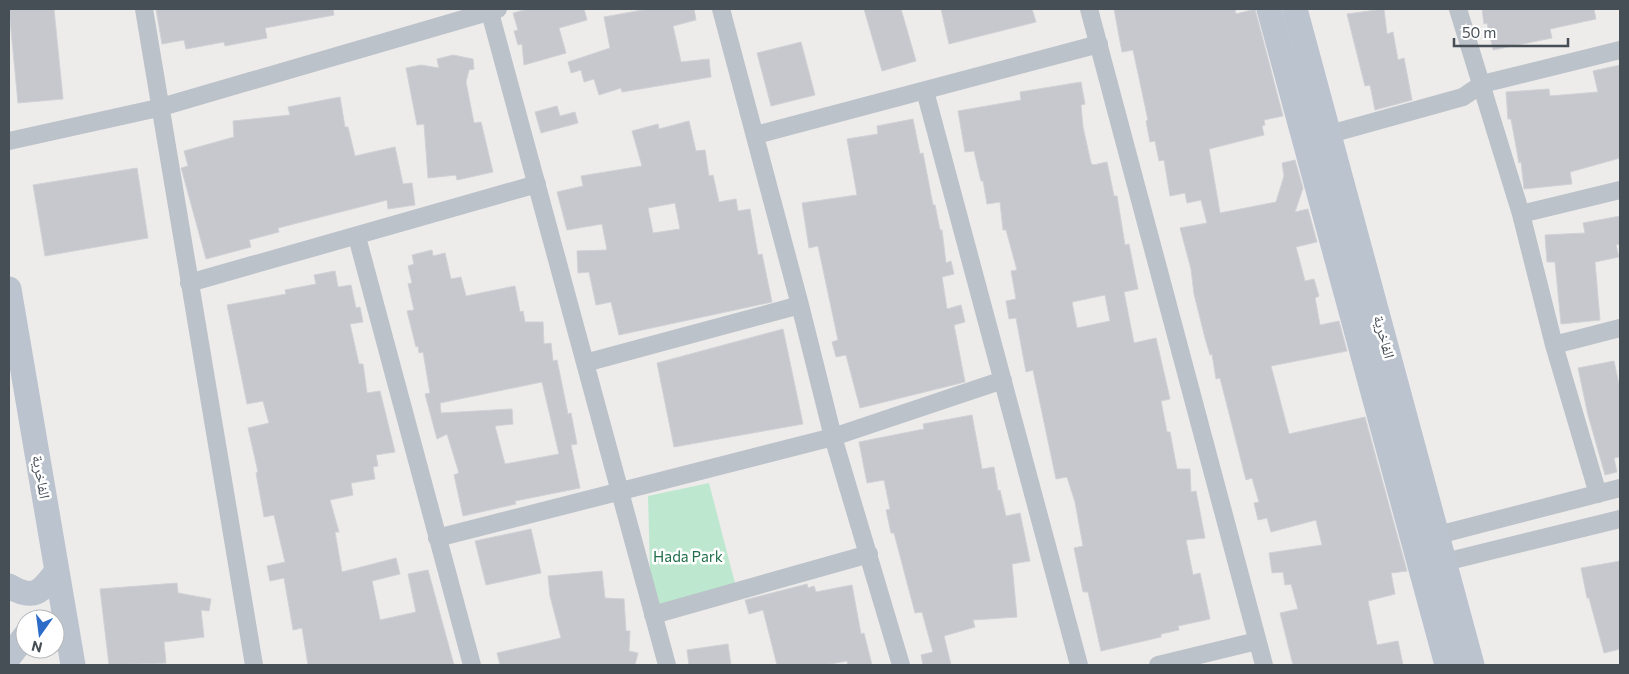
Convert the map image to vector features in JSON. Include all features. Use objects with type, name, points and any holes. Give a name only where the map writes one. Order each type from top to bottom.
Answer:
[{"type":"street","points":[[144,9],[158,108],[254,665]]},
{"type":"street","points":[[721,9],[756,135],[833,436],[901,665]]},
{"type":"street","points":[[1089,9],[1264,665]]},
{"type":"street","points":[[1269,9],[1447,665]]},
{"type":"street","name":"الفاخرية","points":[[1295,9],[1472,665]]},
{"type":"street","points":[[1458,9],[1521,214],[1554,345],[1598,494]]},
{"type":"street","points":[[9,141],[158,108],[492,10],[618,492],[667,665]]},
{"type":"street","points":[[756,135],[1098,44]]},
{"type":"street","points":[[1330,134],[1463,97],[1482,84],[1620,50]]},
{"type":"street","points":[[925,91],[1079,665]]},
{"type":"street","points":[[189,283],[358,237],[537,184]]},
{"type":"street","points":[[1521,214],[1620,190]]},
{"type":"street","points":[[358,237],[472,665]]},
{"type":"street","name":"الفاخرية","points":[[9,289],[57,571],[66,654]]},
{"type":"street","points":[[585,363],[800,305]]},
{"type":"street","points":[[1554,345],[1620,328]]},
{"type":"street","points":[[437,538],[833,436],[1003,380]]},
{"type":"street","points":[[1438,535],[1620,488]]},
{"type":"street","points":[[1445,562],[1620,519]]},
{"type":"street","points":[[653,615],[869,554]]},
{"type":"street","points":[[9,586],[22,592],[33,594],[45,587],[57,571]]},
{"type":"street","points":[[1158,665],[1258,641]]},
{"type":"street","points":[[9,657],[10,665]]},
{"type":"green space","name":"Hada Park","points":[[709,483],[736,587],[651,607],[648,496]]},
{"type":"building","points":[[9,9],[54,9],[63,99],[18,103]]},
{"type":"building","points":[[156,9],[333,9],[334,15],[265,28],[267,38],[225,46],[224,42],[186,49],[184,40],[162,44]]},
{"type":"building","points":[[528,9],[584,9],[587,20],[559,28],[566,53],[524,65],[522,44],[518,45],[514,31],[518,30],[513,13]]},
{"type":"building","points":[[648,9],[694,9],[696,20],[673,26],[681,62],[709,59],[711,77],[622,92],[621,88],[599,95],[594,79],[584,82],[581,70],[571,73],[568,62],[610,48],[604,17]]},
{"type":"building","points":[[864,9],[901,9],[916,61],[882,71]]},
{"type":"building","points":[[941,9],[1032,9],[1036,22],[949,44]]},
{"type":"building","points":[[1114,9],[1235,9],[1236,14],[1255,9],[1283,116],[1264,120],[1265,125],[1262,126],[1264,135],[1209,149],[1220,213],[1276,202],[1284,176],[1282,163],[1295,160],[1303,188],[1295,212],[1308,209],[1317,242],[1296,247],[1305,281],[1314,279],[1319,296],[1315,298],[1320,325],[1339,321],[1347,351],[1271,366],[1289,434],[1365,417],[1407,571],[1391,573],[1395,594],[1368,601],[1377,645],[1398,641],[1403,665],[1293,665],[1280,613],[1298,609],[1291,584],[1285,585],[1283,572],[1272,573],[1269,553],[1322,545],[1316,520],[1271,532],[1267,518],[1258,520],[1254,503],[1259,502],[1252,478],[1246,480],[1220,378],[1216,379],[1212,354],[1210,355],[1205,338],[1194,294],[1191,269],[1180,228],[1207,223],[1201,200],[1187,203],[1185,193],[1170,196],[1164,160],[1159,161],[1155,141],[1150,142],[1146,121],[1148,120],[1133,50],[1122,52]]},
{"type":"building","points":[[1384,9],[1387,34],[1393,32],[1398,60],[1404,58],[1412,100],[1375,110],[1370,85],[1365,86],[1347,14]]},
{"type":"building","points":[[1482,9],[1594,9],[1596,19],[1550,29],[1552,38],[1493,50],[1487,23],[1484,24]]},
{"type":"building","points":[[801,42],[815,95],[771,106],[757,53]]},
{"type":"building","points":[[453,55],[473,59],[474,69],[469,70],[466,82],[474,123],[481,122],[493,172],[457,180],[456,175],[428,178],[424,124],[417,125],[406,68],[421,65],[439,68],[437,59]]},
{"type":"building","points":[[1620,65],[1620,158],[1570,172],[1572,184],[1524,189],[1521,162],[1519,163],[1511,119],[1508,119],[1506,92],[1549,89],[1550,96],[1598,92],[1593,71]]},
{"type":"building","points":[[1081,82],[1085,104],[1081,105],[1083,127],[1091,163],[1093,165],[1107,162],[1114,196],[1117,196],[1125,245],[1129,244],[1138,289],[1124,292],[1134,343],[1156,338],[1170,399],[1161,401],[1167,432],[1170,432],[1177,469],[1190,469],[1191,492],[1196,491],[1205,538],[1186,540],[1193,575],[1200,573],[1210,619],[1178,626],[1179,630],[1161,634],[1161,637],[1101,651],[1088,592],[1083,592],[1074,548],[1083,546],[1075,502],[1067,477],[1056,479],[1033,370],[1026,372],[1016,318],[1009,319],[1006,301],[1016,299],[1011,271],[1017,270],[1006,230],[1003,230],[1000,202],[987,204],[983,181],[981,181],[974,151],[965,152],[958,111],[1021,100],[1020,92]],"holes":[[[1105,295],[1110,321],[1077,328],[1072,302]]]},
{"type":"building","points":[[340,97],[345,127],[348,127],[355,156],[395,147],[403,184],[412,183],[415,205],[388,209],[387,200],[278,228],[279,232],[249,240],[251,247],[206,259],[181,168],[188,166],[184,151],[234,137],[233,121],[290,115],[288,107]]},
{"type":"building","points":[[557,106],[560,116],[575,112],[578,123],[541,133],[535,112]]},
{"type":"building","points":[[913,119],[920,154],[923,153],[933,205],[935,205],[940,230],[942,230],[946,263],[951,261],[954,274],[942,277],[947,309],[961,305],[965,322],[954,325],[965,382],[860,408],[846,355],[836,357],[832,342],[838,340],[818,246],[809,248],[802,203],[857,195],[847,139],[878,134],[877,126]]},
{"type":"building","points":[[689,121],[696,151],[705,150],[709,176],[713,175],[719,202],[736,199],[738,211],[750,209],[758,255],[762,254],[772,302],[619,335],[611,302],[596,305],[589,272],[578,273],[577,251],[607,250],[602,224],[567,230],[557,192],[583,186],[581,176],[642,166],[632,131],[658,124],[659,129]],"holes":[[[675,203],[680,229],[653,233],[648,208]]]},
{"type":"building","points":[[137,168],[148,238],[45,256],[33,185]]},
{"type":"building","points":[[1620,216],[1620,244],[1616,245],[1619,257],[1595,262],[1600,320],[1561,324],[1555,262],[1547,262],[1545,235],[1585,233],[1583,223]]},
{"type":"building","points":[[432,250],[433,256],[445,253],[451,279],[461,277],[466,296],[515,286],[520,312],[523,311],[525,322],[543,322],[544,344],[551,343],[553,361],[557,360],[568,414],[571,413],[577,444],[571,445],[580,488],[515,501],[516,504],[463,516],[454,475],[459,473],[447,434],[437,439],[425,394],[430,393],[423,352],[419,353],[418,346],[416,347],[407,311],[414,310],[408,284],[412,283],[408,266],[414,264],[412,255]],"holes":[[[542,382],[559,454],[505,464],[495,426],[513,424],[512,409],[441,413],[440,403]]]},
{"type":"building","points":[[335,271],[338,287],[351,285],[356,308],[360,307],[363,322],[350,324],[359,364],[363,364],[367,393],[380,391],[395,452],[376,455],[378,466],[373,467],[375,479],[351,483],[353,495],[330,500],[339,532],[335,532],[342,572],[396,558],[400,574],[372,581],[380,620],[416,612],[408,574],[428,570],[454,665],[308,665],[302,628],[293,630],[284,578],[270,581],[267,566],[285,562],[274,515],[264,517],[256,473],[258,472],[248,428],[269,423],[263,401],[247,404],[227,305],[286,294],[285,290],[316,284],[314,275]]},
{"type":"building","points":[[783,329],[803,424],[674,447],[657,363]]},
{"type":"building","points":[[1614,361],[1620,389],[1620,457],[1614,458],[1617,472],[1605,475],[1588,415],[1578,368]]},
{"type":"building","points":[[972,415],[982,469],[994,467],[998,491],[1000,490],[1006,516],[1020,513],[1030,561],[1012,564],[1017,617],[973,620],[975,627],[944,636],[951,665],[923,665],[921,655],[933,652],[922,612],[915,613],[894,533],[891,533],[886,510],[890,509],[884,480],[867,483],[859,442],[924,429],[923,424]]},
{"type":"building","points":[[531,529],[541,573],[486,585],[475,541]]},
{"type":"building","points":[[1620,561],[1620,649],[1604,653],[1589,598],[1587,598],[1581,568]]},
{"type":"building","points":[[602,571],[605,598],[624,599],[626,631],[630,631],[629,651],[638,653],[635,665],[500,665],[497,653],[561,638],[550,596],[548,576]]},
{"type":"building","points":[[177,583],[178,593],[211,599],[209,611],[201,610],[204,637],[164,642],[166,663],[109,665],[100,589]]},
{"type":"building","points":[[807,584],[808,588],[814,586],[816,592],[852,585],[861,634],[864,633],[872,665],[848,665],[847,661],[825,665],[777,665],[763,610],[749,614],[745,600]]},
{"type":"building","points":[[728,644],[731,665],[689,665],[687,650]]}]
